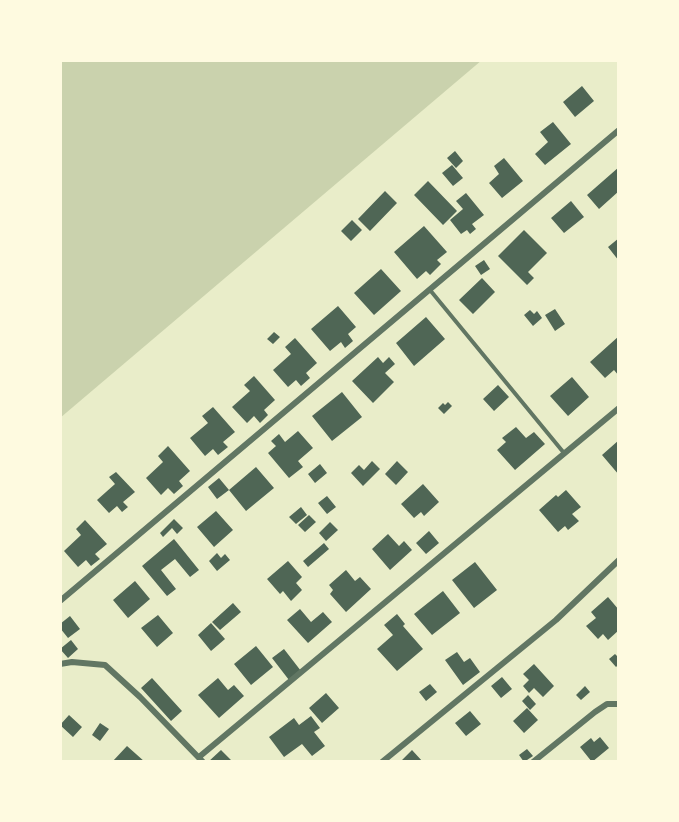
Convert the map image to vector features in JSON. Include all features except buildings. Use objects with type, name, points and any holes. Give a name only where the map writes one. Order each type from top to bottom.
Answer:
[{"type":"street","points":[[60,601],[619,130]]},
{"type":"street","points":[[60,664],[105,665],[140,697],[201,760],[619,408]]},
{"type":"street","points":[[382,762],[556,620],[619,560]]},
{"type":"street","points":[[533,762],[607,704],[619,704]]},
{"type":"lane","points":[[430,290],[565,453]]},
{"type":"green space","points":[[60,60],[482,60],[60,418]]}]
